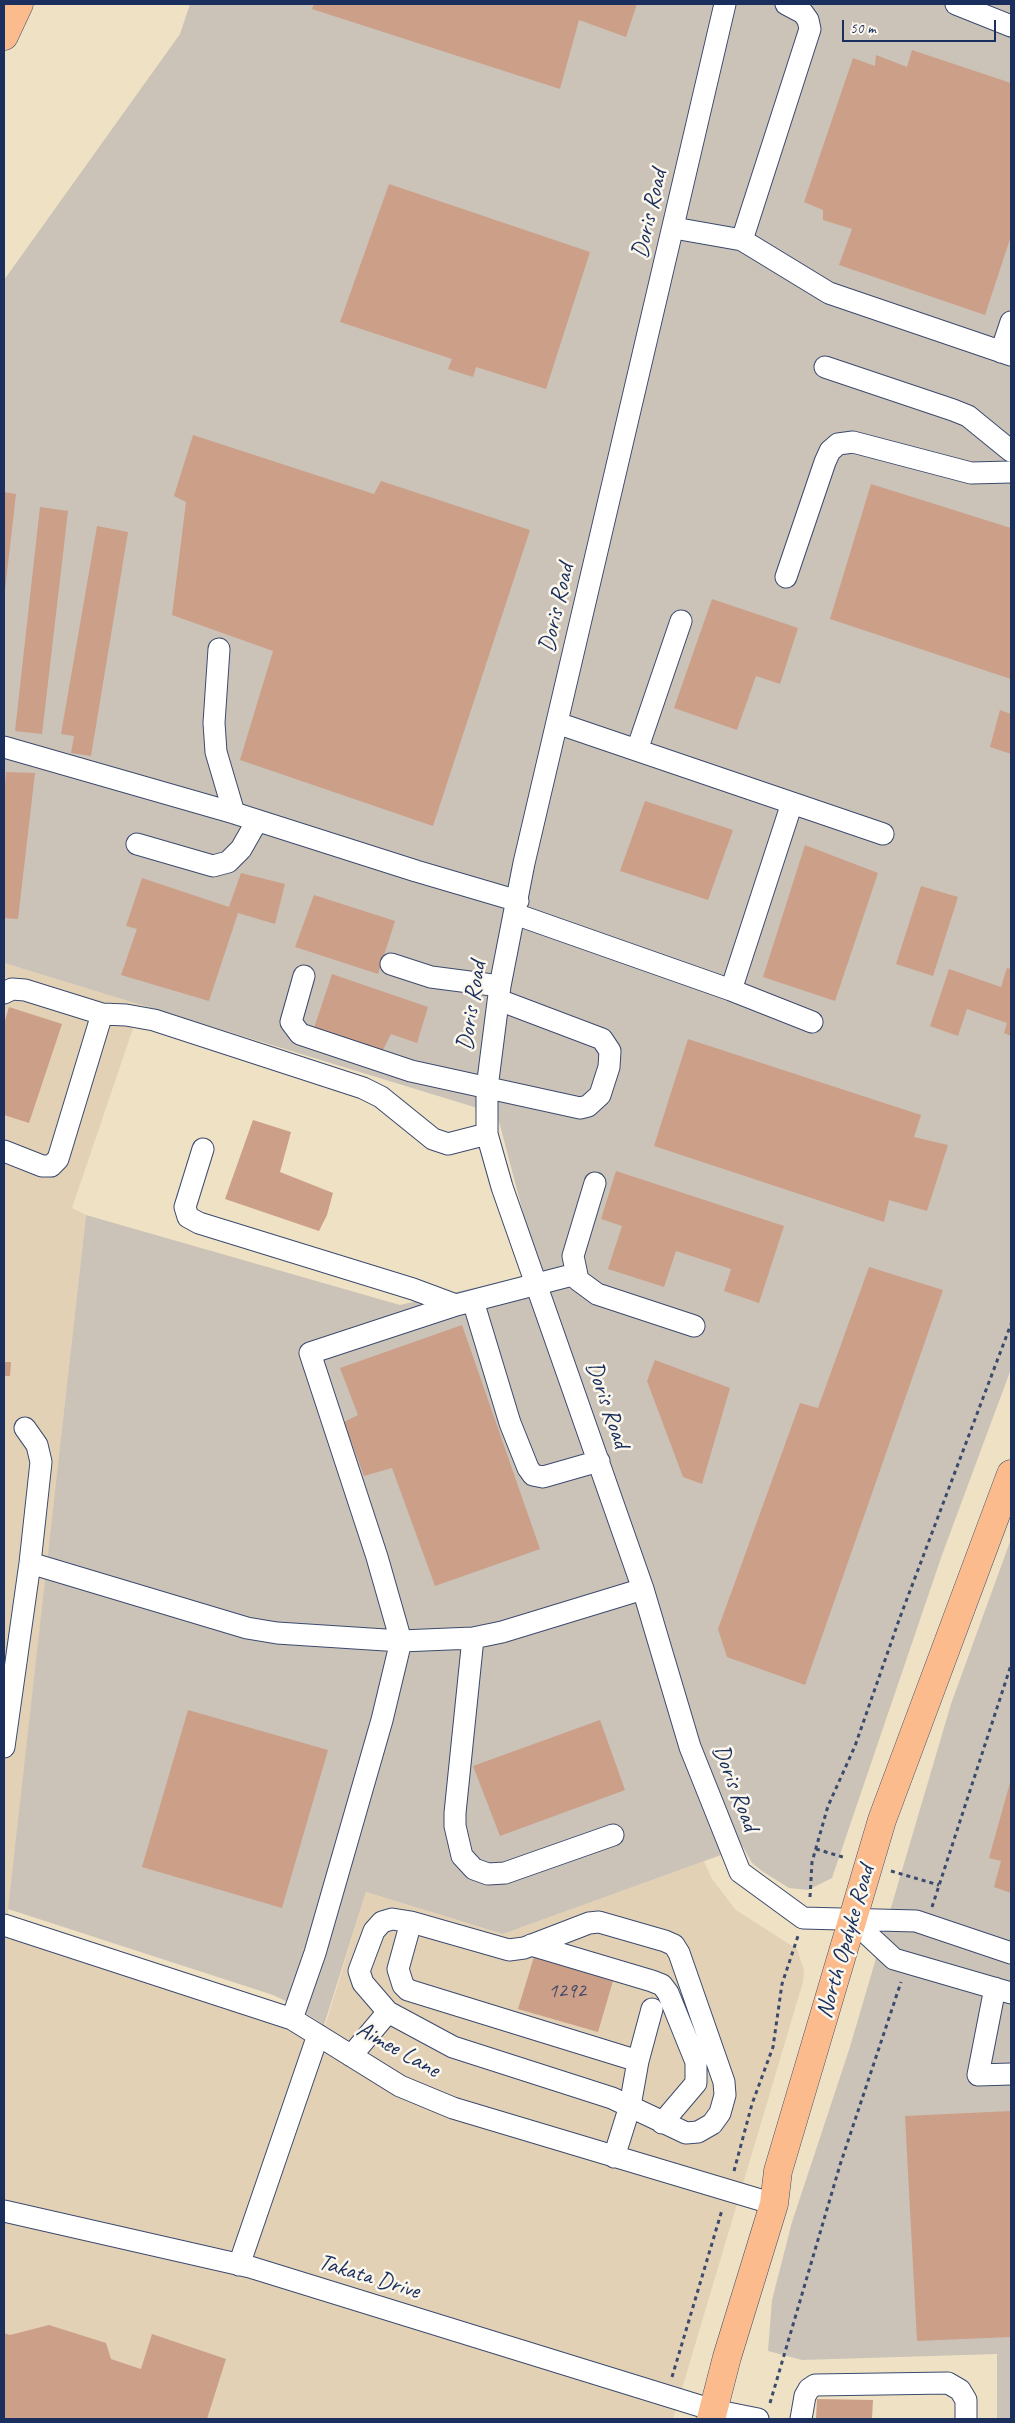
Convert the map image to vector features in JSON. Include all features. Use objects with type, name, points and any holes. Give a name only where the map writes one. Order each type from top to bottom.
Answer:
[{"type":"main road","points":[[4,36],[19,4]]},
{"type":"main road","name":"North Opdyke Road","points":[[712,2415],[774,2204],[778,2170],[882,1820],[1005,1507],[1011,1474]]},
{"type":"street","name":"Doris Road","points":[[725,4],[524,863],[500,993],[487,1088],[487,1134],[502,1187],[538,1285],[643,1589],[690,1747],[740,1872],[803,1918],[916,1921],[1011,1953]]},
{"type":"street","points":[[742,240],[810,29],[804,14],[786,4]]},
{"type":"street","points":[[956,4],[1011,26]]},
{"type":"street","points":[[674,228],[742,240],[829,293],[1006,354],[1011,322]]},
{"type":"street","points":[[825,368],[968,416],[1011,451]]},
{"type":"street","points":[[786,578],[825,462],[830,451],[838,444],[853,442],[971,473],[1011,472]]},
{"type":"street","points":[[637,750],[681,621]]},
{"type":"street","points":[[219,649],[214,723],[216,752],[234,813]]},
{"type":"street","points":[[557,723],[884,834]]},
{"type":"street","points":[[4,747],[234,813],[516,908],[812,1022]]},
{"type":"street","points":[[731,990],[792,803]]},
{"type":"street","points":[[137,844],[213,866],[228,862],[241,848],[257,821]]},
{"type":"street","points":[[304,976],[291,1022],[300,1034],[412,1071],[580,1108],[588,1106],[600,1095],[609,1067],[610,1051],[602,1038],[500,993],[431,977],[391,964]]},
{"type":"street","points":[[4,993],[12,989],[25,990],[102,1014],[126,1015],[154,1020],[363,1088],[389,1102],[433,1139],[448,1144],[487,1134]]},
{"type":"street","points":[[4,1151],[42,1166],[51,1166],[58,1159],[102,1014]]},
{"type":"street","points":[[203,1149],[185,1207],[188,1217],[199,1223],[465,1303]]},
{"type":"street","points":[[595,1183],[573,1256],[578,1280],[598,1294],[694,1326]]},
{"type":"street","points":[[292,2019],[315,1953],[366,1776],[401,1641],[377,1557],[310,1353],[465,1303],[576,1274]]},
{"type":"street","points":[[465,1303],[528,1468],[533,1475],[544,1477],[599,1461]]},
{"type":"street","points":[[4,1747],[30,1563],[41,1462],[37,1445],[25,1428]]},
{"type":"street","points":[[30,1563],[247,1628],[277,1633],[401,1641],[473,1638],[502,1632],[643,1589]]},
{"type":"street","points":[[473,1638],[454,1826],[462,1856],[474,1869],[488,1874],[505,1873],[614,1835]]},
{"type":"street","points":[[392,1919],[411,1922],[509,1950],[531,1945],[589,1923],[599,1922],[665,1941],[674,1946],[679,1953],[724,2082],[725,2095],[720,2112],[712,2124],[698,2132],[686,2133],[612,2098],[453,2048],[388,2012],[363,1983],[359,1971],[374,1931],[382,1922],[392,1919]]},
{"type":"street","points":[[852,1920],[894,1959],[1003,1991],[978,2075],[1011,2074]]},
{"type":"street","points":[[411,1922],[398,1969],[402,1985],[408,1990],[638,2061]]},
{"type":"street","name":"Aimee Lane","points":[[4,1925],[292,2019],[400,2086],[453,2108],[774,2204]]},
{"type":"street","points":[[531,1945],[652,1981],[662,1986],[668,1993],[696,2062],[696,2083],[662,2123]]},
{"type":"street","points":[[614,2157],[630,2106],[638,2061],[652,2009]]},
{"type":"street","points":[[351,2056],[388,2012]]},
{"type":"street","points":[[239,2265],[318,2035]]},
{"type":"street","name":"Takata Drive","points":[[4,2211],[239,2265],[712,2415],[763,2415]]},
{"type":"street","points":[[801,2419],[805,2396],[809,2389],[816,2385],[948,2384],[960,2390],[966,2400],[966,2419]]},
{"type":"path","points":[[811,1891],[812,1862],[828,1806],[854,1746],[1011,1324]]},
{"type":"path","points":[[926,1924],[1011,1665]]},
{"type":"path","points":[[732,2178],[752,2104],[773,2047],[782,1984],[795,1945]]},
{"type":"path","points":[[763,2415],[840,2165],[885,2035],[907,1963]]},
{"type":"path","points":[[672,2376],[724,2204]]},
{"type":"shaded area","points":[[190,4],[1011,4],[1011,1369],[942,1555],[832,1878],[808,1890],[789,1888],[752,1863],[743,1847],[503,1934],[366,1892],[324,2025],[288,2002],[273,1995],[8,1909],[86,1215],[400,1305],[539,1273],[497,1114],[4,963],[4,280],[180,34]]},
{"type":"shaded area","points":[[4,963],[141,1005],[72,1208],[86,1215],[6,1931],[278,2023],[319,2046],[366,1892],[503,1934],[704,1861],[712,1879],[736,1910],[797,1949],[804,1970],[803,1982],[673,2419],[4,2419]]},
{"type":"shaded area","points":[[1011,1539],[1011,2419],[997,2419],[997,2354],[802,2360],[768,2351],[772,2300],[792,2222],[849,2050],[951,1704]]},
{"type":"building","points":[[314,4],[637,4],[626,37],[579,20],[560,89],[312,9]]},
{"type":"building","points":[[912,50],[1011,83],[1011,236],[985,315],[839,265],[852,229],[823,220],[823,210],[804,202],[853,58],[875,66],[876,55],[907,67]]},
{"type":"building","points":[[389,184],[590,252],[546,389],[476,367],[473,377],[448,369],[452,359],[340,322]]},
{"type":"building","points":[[193,435],[374,494],[381,481],[530,530],[433,826],[240,760],[273,651],[172,615],[186,502],[174,496]]},
{"type":"building","points":[[871,484],[1011,528],[1011,679],[830,619]]},
{"type":"building","points":[[4,492],[16,494],[5,590],[4,590]]},
{"type":"building","points":[[40,507],[68,511],[42,734],[15,731]]},
{"type":"building","points":[[97,526],[128,532],[91,756],[71,753],[74,736],[61,734]]},
{"type":"building","points":[[712,599],[798,628],[780,684],[756,676],[737,730],[674,708]]},
{"type":"building","points":[[1000,710],[1011,714],[1011,754],[990,747]]},
{"type":"building","points":[[6,772],[35,773],[18,919],[4,918],[4,799]]},
{"type":"building","points":[[645,801],[733,830],[708,900],[620,871]]},
{"type":"building","points":[[805,845],[878,873],[835,1001],[763,977]]},
{"type":"building","points":[[241,873],[285,884],[275,924],[238,913],[209,1001],[121,975],[137,929],[126,926],[142,878],[229,907]]},
{"type":"building","points":[[921,886],[958,897],[933,976],[896,964]]},
{"type":"building","points":[[314,895],[395,921],[378,974],[295,947]]},
{"type":"building","points":[[1007,968],[1011,969],[1011,1036],[1004,1033],[1007,1023],[967,1009],[958,1036],[930,1026],[949,969],[1001,987]]},
{"type":"building","points":[[332,974],[428,1007],[417,1043],[391,1034],[383,1050],[314,1028]]},
{"type":"building","points":[[9,1007],[62,1024],[29,1123],[4,1115],[4,1024]]},
{"type":"building","points":[[688,1039],[921,1115],[914,1137],[948,1145],[927,1211],[889,1200],[884,1222],[654,1146]]},
{"type":"building","points":[[253,1120],[291,1132],[280,1172],[333,1193],[327,1215],[319,1231],[225,1199]]},
{"type":"building","points":[[616,1171],[784,1226],[759,1303],[724,1291],[731,1269],[676,1251],[664,1287],[608,1269],[622,1226],[601,1219]]},
{"type":"building","points":[[869,1267],[943,1290],[805,1685],[727,1657],[718,1629],[800,1403],[818,1408]]},
{"type":"building","points":[[462,1325],[540,1549],[435,1586],[392,1468],[364,1476],[344,1422],[358,1415],[340,1368]]},
{"type":"building","points":[[655,1360],[730,1388],[702,1484],[683,1477],[647,1381]]},
{"type":"building","points":[[4,1362],[11,1362],[10,1376],[4,1376]]},
{"type":"building","points":[[188,1710],[328,1750],[282,1908],[142,1867]]},
{"type":"building","points":[[600,1720],[625,1790],[500,1836],[473,1766]]},
{"type":"building","points":[[1011,1779],[1011,1893],[994,1887],[1001,1861],[989,1858]]},
{"type":"building","points":[[536,1950],[615,1974],[598,2032],[518,2009]]},
{"type":"building","points":[[1011,2111],[1011,2337],[917,2341],[905,2116]]},
{"type":"building","points":[[49,2325],[106,2343],[111,2359],[141,2369],[152,2334],[226,2359],[207,2419],[4,2419],[4,2333],[10,2335]]},
{"type":"building","points":[[817,2399],[873,2400],[872,2419],[816,2419]]}]
